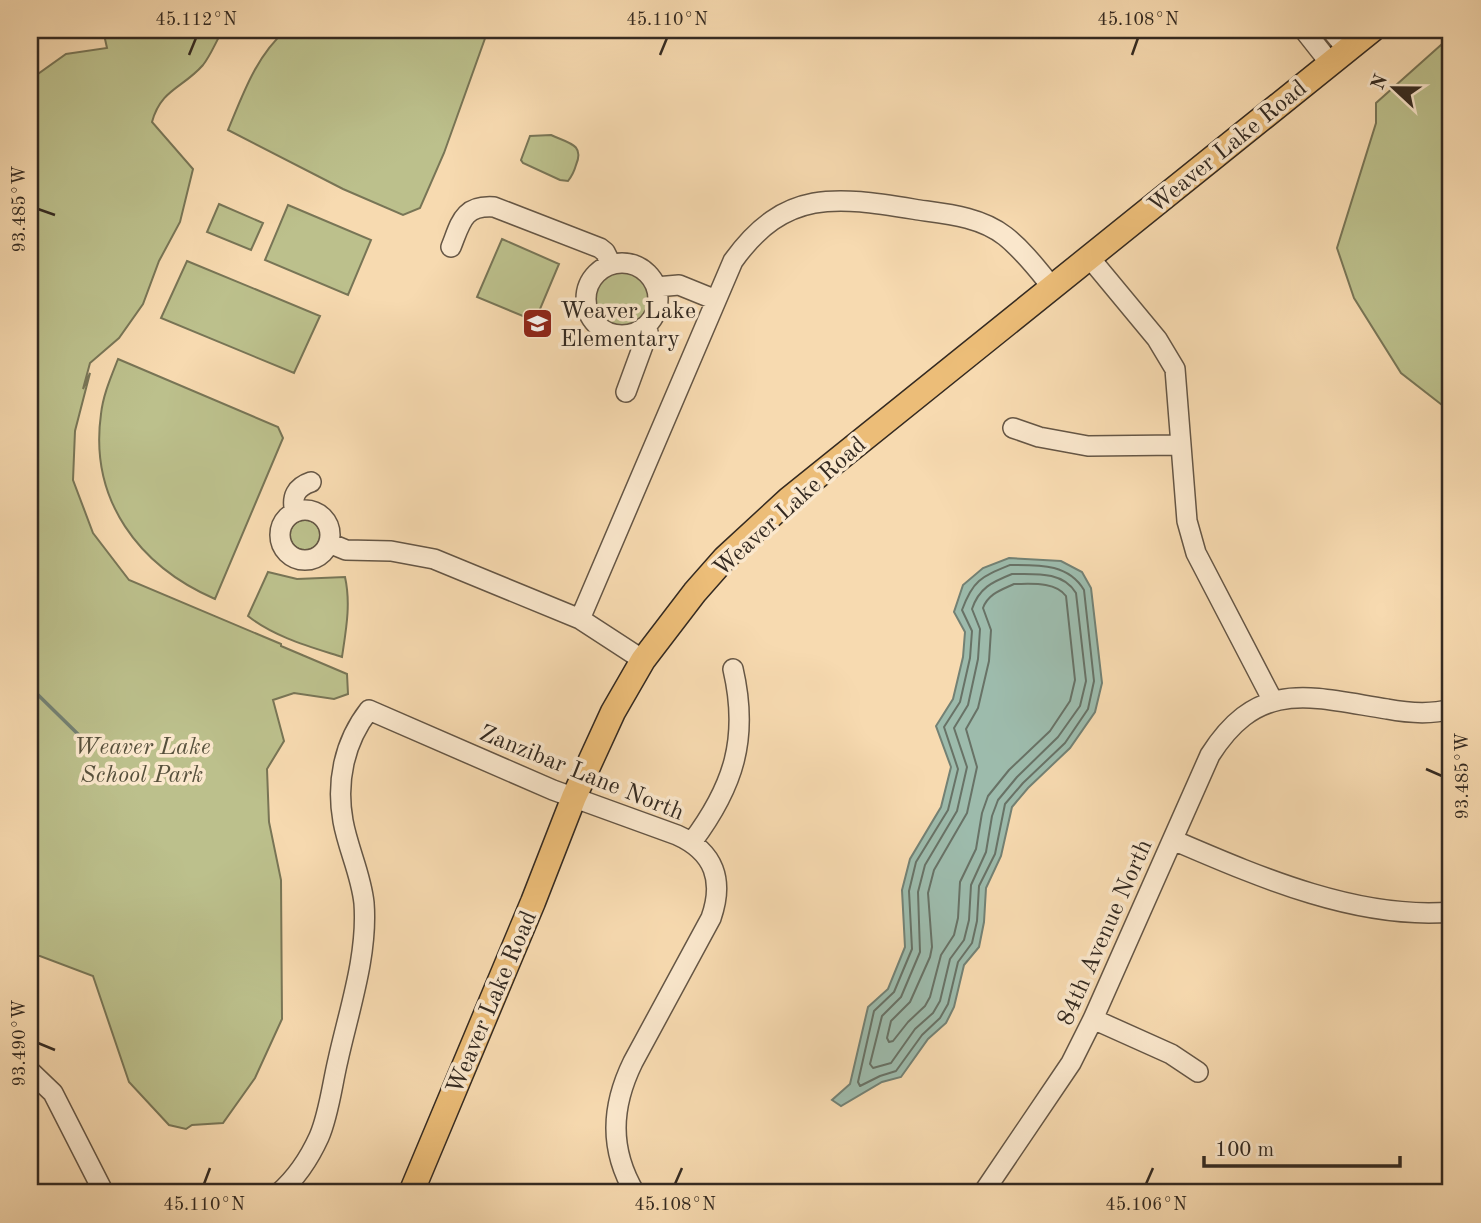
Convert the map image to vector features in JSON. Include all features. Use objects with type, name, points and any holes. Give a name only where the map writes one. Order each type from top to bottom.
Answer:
[{"type":"main road","name":"Weaver Lake Road","points":[[411,1193],[574,797],[613,712],[643,660],[695,592],[751,532],[799,491],[1372,30]]},
{"type":"street","points":[[1304,30],[1338,56]]},
{"type":"street","points":[[1331,30],[1338,56]]},
{"type":"street","points":[[580,619],[733,261],[746,243],[765,226],[799,206],[835,200],[855,200],[949,214],[989,226],[1005,235],[1052,287]]},
{"type":"street","points":[[451,247],[467,213],[476,207],[494,207],[600,248],[611,264]]},
{"type":"street","points":[[1089,257],[1157,339],[1172,362],[1178,386],[1187,521],[1196,553],[1273,701],[1296,696],[1402,712],[1425,713],[1451,709]]},
{"type":"street","points":[[611,264],[636,265],[651,277],[656,287],[658,304],[655,313],[644,327],[626,335],[600,327],[586,303],[589,285],[600,270],[611,264]]},
{"type":"street","points":[[656,287],[679,285],[716,300]]},
{"type":"street","points":[[626,392],[646,343],[648,332],[644,327]]},
{"type":"street","points":[[1013,428],[1039,438],[1088,446],[1180,445]]},
{"type":"street","points":[[295,512],[293,505],[296,492],[302,485],[311,482]]},
{"type":"street","points":[[309,510],[324,518],[331,534],[325,551],[310,560],[293,557],[286,551],[280,535],[286,519],[295,512],[309,510]]},
{"type":"street","points":[[329,543],[346,550],[402,552],[435,559],[580,619],[643,660]]},
{"type":"street","points":[[692,842],[710,818],[725,790],[736,760],[741,728],[740,697],[733,669]]},
{"type":"street","name":"84th Avenue North","points":[[983,1193],[1055,1090],[1093,1019],[1210,755],[1235,721],[1273,701]]},
{"type":"street","name":"Zanzibar Lane North","points":[[279,1193],[306,1162],[319,1136],[359,963],[364,932],[364,905],[360,877],[343,822],[340,793],[343,762],[360,721],[369,710],[574,797],[692,842],[707,858],[718,884],[717,900],[711,918],[622,1084],[616,1109],[615,1134],[620,1158],[635,1193]]},
{"type":"street","points":[[1173,840],[1241,869],[1321,896],[1388,909],[1451,912]]},
{"type":"street","points":[[1093,1019],[1171,1054],[1198,1072]]},
{"type":"street","points":[[30,1071],[53,1093],[104,1193]]},
{"type":"green space","name":"Weaver Lake School Park","points":[[103,30],[223,30],[203,65],[161,102],[152,122],[193,169],[180,222],[159,261],[143,304],[119,338],[90,363],[83,389],[90,373],[75,431],[73,480],[93,533],[129,580],[347,674],[348,694],[334,699],[294,693],[273,700],[284,741],[267,769],[269,822],[281,880],[282,1019],[255,1078],[223,1123],[192,1125],[186,1129],[169,1125],[129,1082],[93,976],[40,956],[30,956],[30,77],[66,54],[107,48]]},
{"type":"green space","points":[[286,30],[488,30],[444,153],[420,208],[403,215],[343,189],[228,130],[258,64]]},
{"type":"green space","points":[[1451,36],[1451,412],[1401,373],[1354,298],[1337,248],[1376,123],[1376,103]]},
{"type":"green space","points":[[551,135],[577,148],[578,158],[568,181],[560,180],[521,160],[530,136]]},
{"type":"green space","points":[[219,204],[263,223],[251,250],[207,232]]},
{"type":"green space","points":[[288,205],[371,240],[348,295],[265,260]]},
{"type":"green space","points":[[502,239],[559,264],[535,321],[477,297]]},
{"type":"green space","points":[[187,261],[320,316],[294,373],[161,318]]},
{"type":"green space","points":[[622,272],[641,280],[649,299],[641,318],[622,326],[603,318],[595,299],[603,280]]},
{"type":"green space","points":[[118,359],[278,427],[283,438],[215,599],[163,568],[142,549],[112,502],[103,475],[99,445],[104,400]]},
{"type":"green space","points":[[305,520],[311,521],[319,529],[319,541],[311,549],[305,550],[299,549],[291,541],[290,535],[291,529],[299,521]]},
{"type":"green space","points":[[268,572],[297,579],[345,577],[348,607],[342,657],[281,636],[248,616]]},
{"type":"water","points":[[1009,558],[1061,561],[1082,572],[1091,588],[1102,683],[1095,712],[1070,748],[1012,807],[1001,856],[986,888],[979,947],[964,965],[954,1007],[946,1023],[928,1039],[901,1077],[882,1082],[841,1106],[832,1100],[850,1084],[868,1007],[888,989],[905,947],[902,890],[910,859],[941,807],[951,767],[936,726],[953,699],[963,657],[965,632],[954,612],[963,585],[983,568]]},
{"type":"waterway","points":[[30,687],[85,741]]},
{"type":"place","name":"Weaver Lake Elementary","points":[[537,324]]}]
